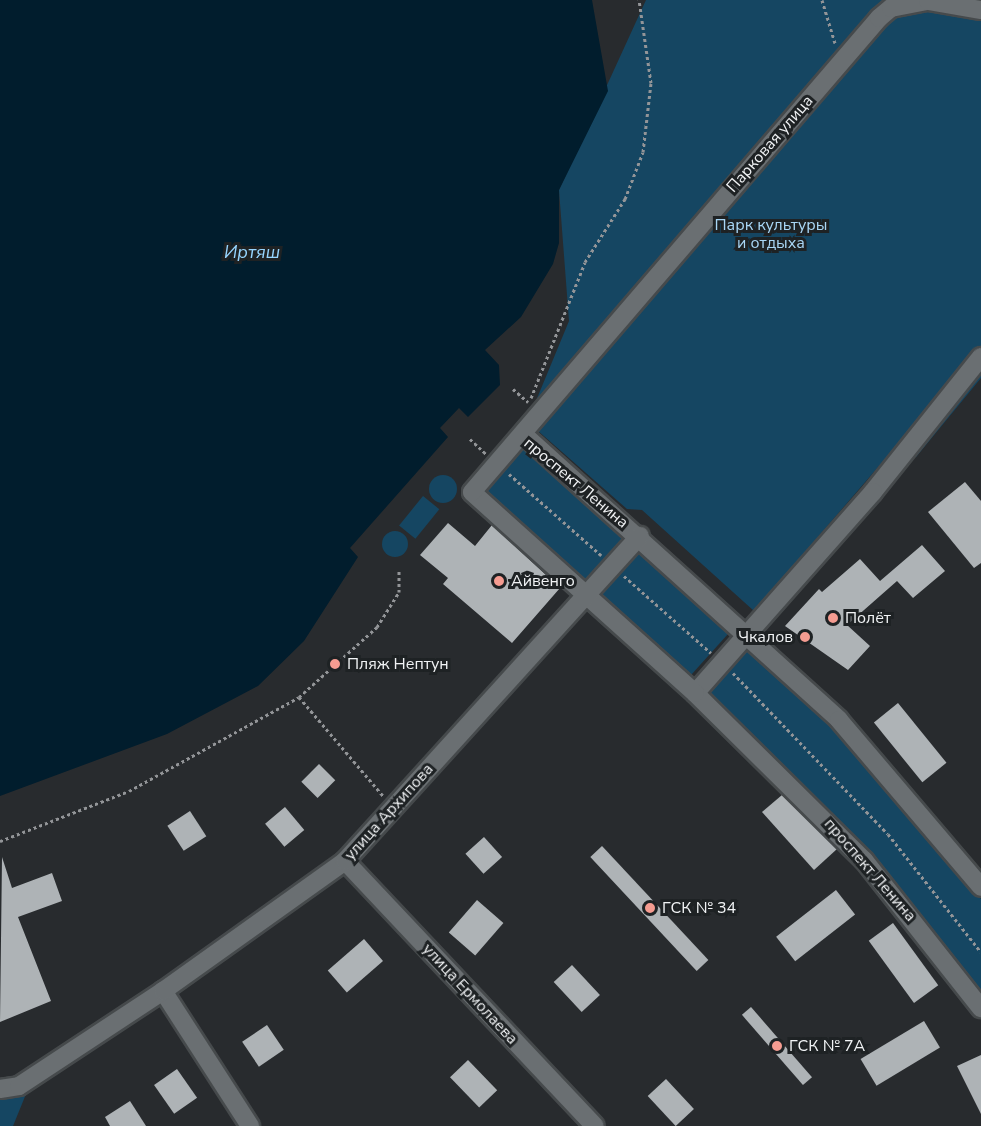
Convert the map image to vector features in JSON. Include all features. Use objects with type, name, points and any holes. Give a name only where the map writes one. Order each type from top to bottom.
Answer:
[{"type":"street","name":"Парковая улица","points":[[525,432],[838,65],[891,8],[928,1],[981,10]]},
{"type":"street","points":[[695,693],[873,492],[981,357]]},
{"type":"street","name":"проспект Ленина","points":[[981,887],[889,773],[748,633],[525,432],[472,492],[782,773],[864,860],[981,1008]]},
{"type":"street","name":"улица Архипова","points":[[0,1089],[19,1086],[163,991],[345,861],[640,536]]},
{"type":"street","name":"улица Ермолаева","points":[[345,861],[594,1126]]},
{"type":"street","points":[[163,991],[249,1126]]},
{"type":"path","points":[[525,432],[529,403],[585,262],[625,199],[643,152],[651,83],[639,0]]},
{"type":"path","points":[[822,0],[834,32],[838,65]]},
{"type":"path","points":[[513,389],[529,403]]},
{"type":"path","points":[[470,439],[722,663],[865,809],[981,952]]},
{"type":"path","points":[[0,841],[129,791],[299,697],[377,627],[399,591],[399,570]]},
{"type":"path","points":[[299,697],[393,808]]},
{"type":"green space","name":"Парк культуры и отдыха","points":[[646,0],[981,0],[981,378],[916,457],[898,444],[754,611],[642,510],[627,509],[537,430],[533,408],[569,321],[559,190]]},
{"type":"green space","points":[[522,440],[633,536],[589,587],[478,491]]},
{"type":"green space","points":[[443,475],[453,479],[457,489],[453,499],[443,503],[433,499],[429,489],[433,479]]},
{"type":"green space","points":[[423,496],[439,509],[415,539],[399,526]]},
{"type":"green space","points":[[395,531],[404,535],[408,544],[404,553],[395,557],[386,553],[382,544],[386,535]]},
{"type":"green space","points":[[639,543],[733,628],[689,678],[594,593]]},
{"type":"green space","points":[[749,642],[834,723],[981,899],[981,1000],[867,853],[705,692]]},
{"type":"green space","points":[[26,1094],[13,1126],[0,1126],[0,1097]]},
{"type":"water","name":"Иртяш","points":[[0,0],[592,0],[608,91],[559,190],[559,243],[553,264],[521,317],[485,350],[499,365],[500,385],[468,417],[459,408],[440,428],[448,437],[350,548],[358,557],[304,641],[258,686],[167,734],[0,796]]},
{"type":"building","points":[[965,482],[981,501],[981,563],[974,568],[928,512]]},
{"type":"building","name":"Айвенго","points":[[448,523],[475,546],[492,525],[560,588],[512,643],[443,584],[448,578],[420,555]]},
{"type":"building","points":[[922,545],[945,571],[913,598],[897,581],[847,625],[870,646],[848,670],[785,626],[819,589],[822,592],[860,559],[880,581]]},
{"type":"building","points":[[898,703],[946,763],[922,782],[874,723]]},
{"type":"building","points":[[319,764],[335,780],[318,798],[301,782]]},
{"type":"building","points":[[782,795],[837,849],[814,870],[762,812]]},
{"type":"building","points":[[285,807],[304,830],[284,847],[265,824]]},
{"type":"building","points":[[190,811],[206,836],[184,851],[167,826]]},
{"type":"building","points":[[484,837],[502,857],[483,874],[465,854]]},
{"type":"building","name":"ГСК № 34","points":[[602,846],[708,960],[697,971],[590,857]]},
{"type":"building","points":[[2,857],[12,888],[52,873],[62,901],[18,917],[51,1001],[0,1022]]},
{"type":"building","points":[[836,890],[855,914],[795,961],[776,937]]},
{"type":"building","points":[[477,900],[503,923],[475,955],[449,932]]},
{"type":"building","points":[[893,923],[938,985],[914,1003],[869,941]]},
{"type":"building","points":[[364,939],[383,961],[347,992],[328,970]]},
{"type":"building","points":[[572,965],[600,995],[582,1012],[554,982]]},
{"type":"building","name":"ГСК № 7А","points":[[751,1007],[812,1077],[803,1085],[742,1015]]},
{"type":"building","points":[[924,1021],[940,1048],[877,1086],[861,1059]]},
{"type":"building","points":[[267,1025],[284,1050],[259,1067],[242,1042]]},
{"type":"building","points":[[981,1055],[981,1114],[957,1066]]},
{"type":"building","points":[[468,1060],[497,1090],[479,1108],[450,1077]]},
{"type":"building","points":[[177,1069],[197,1098],[174,1114],[154,1085]]},
{"type":"building","points":[[666,1079],[694,1109],[676,1126],[648,1096]]},
{"type":"building","points":[[130,1101],[146,1126],[110,1126],[105,1117]]},
{"type":"place","name":"Айвенго","points":[[499,581]]},
{"type":"place","name":"Полёт","points":[[833,618]]},
{"type":"place","name":"Чкалов","points":[[805,637]]},
{"type":"place","name":"Пляж Нептун","points":[[335,664]]},
{"type":"place","name":"ГСК № 34","points":[[650,908]]},
{"type":"place","name":"ГСК № 7А","points":[[777,1046]]}]
